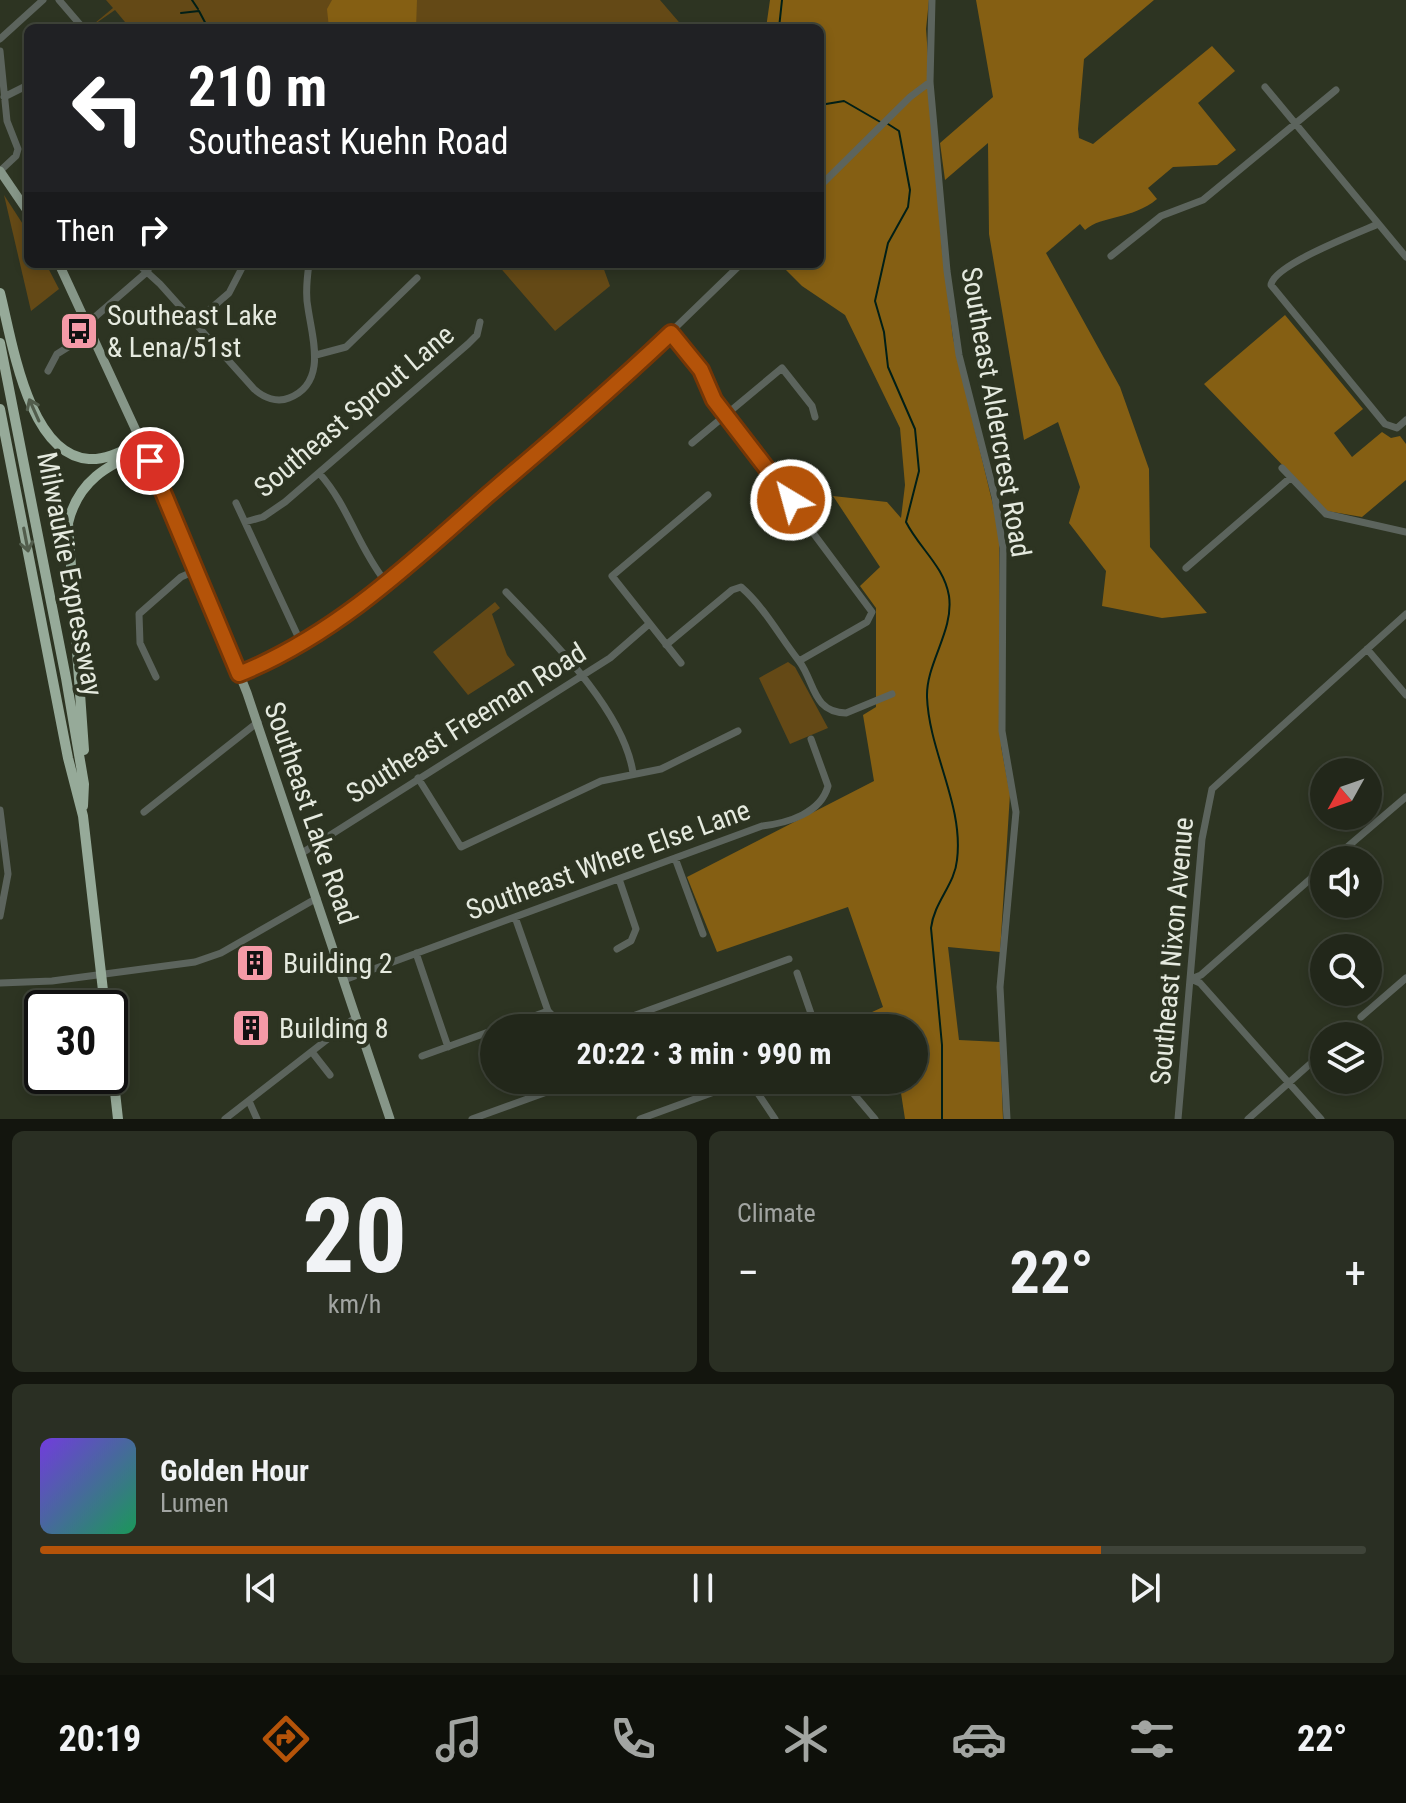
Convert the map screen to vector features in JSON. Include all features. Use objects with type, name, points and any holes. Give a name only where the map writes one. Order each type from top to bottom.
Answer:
[{"type":"highway","points":[[0,293],[25,388],[39,421],[52,440],[69,454],[92,459],[144,445]]},
{"type":"highway","name":"Milwaukie Expressway","points":[[0,343],[84,784],[83,816]]},
{"type":"highway","name":"Milwaukie Expressway","points":[[0,409],[68,758],[83,816],[103,990]]},
{"type":"highway","points":[[0,441],[20,507]]},
{"type":"highway","points":[[84,784],[68,523],[76,498],[89,480],[144,445]]},
{"type":"highway","points":[[115,1094],[118,1119]]},
{"type":"main road","points":[[0,171],[24,206]]},
{"type":"main road","name":"Southeast Lake Road","points":[[61,268],[199,569],[258,722],[390,1119]]},
{"type":"street","points":[[0,39],[43,0]]},
{"type":"street","points":[[59,0],[80,24]]},
{"type":"street","name":"Southeast Aldercrest Road","points":[[932,0],[930,82],[955,330],[995,497],[1003,548],[1002,731],[1016,812],[1000,987],[1007,1119]]},
{"type":"street","points":[[0,51],[7,121],[18,149],[14,159],[0,171]]},
{"type":"street","points":[[824,182],[891,115],[930,82]]},
{"type":"street","points":[[4,97],[24,87]]},
{"type":"street","points":[[1265,87],[1405,255]]},
{"type":"street","points":[[1111,256],[1161,216],[1203,200],[1336,90]]},
{"type":"street","points":[[1378,224],[1291,264],[1271,280],[1274,289],[1385,424],[1397,428],[1406,420]]},
{"type":"street","points":[[144,268],[254,389],[273,400],[292,398],[311,375],[316,355],[308,309],[309,268]]},
{"type":"street","points":[[194,323],[229,293],[242,268]]},
{"type":"street","points":[[239,674],[302,645],[385,581],[613,388],[737,268]]},
{"type":"street","points":[[48,371],[62,350],[148,271]]},
{"type":"street","points":[[316,355],[331,354],[346,347],[417,278]]},
{"type":"street","name":"Southeast Sprout Lane","points":[[245,522],[272,511],[319,473],[468,344],[477,335],[480,322]]},
{"type":"street","points":[[671,333],[701,370],[712,396],[872,612],[867,622],[799,661]]},
{"type":"street","points":[[692,443],[782,368],[812,406],[815,417]]},
{"type":"street","points":[[1282,468],[1326,514],[1406,532]]},
{"type":"street","points":[[319,473],[337,495],[368,560],[385,581]]},
{"type":"street","points":[[1186,568],[1290,478]]},
{"type":"street","points":[[681,663],[612,576],[708,495]]},
{"type":"street","points":[[236,503],[302,645]]},
{"type":"street","points":[[156,677],[140,643],[139,614],[181,577],[199,569]]},
{"type":"street","points":[[666,645],[732,590],[741,587],[799,661],[813,694],[831,710],[846,713],[892,694]]},
{"type":"street","points":[[506,592],[581,674],[627,747],[633,773]]},
{"type":"street","points":[[1406,614],[1367,649],[1406,695]]},
{"type":"street","name":"Southeast Freeman Road","points":[[302,853],[619,652],[649,624]]},
{"type":"street","name":"Southeast Nixon Avenue","points":[[1178,1119],[1202,839],[1212,789],[1367,649]]},
{"type":"street","points":[[144,812],[258,722]]},
{"type":"street","points":[[418,778],[461,847],[601,781],[661,769],[738,731]]},
{"type":"street","name":"Southeast Where Else Lane","points":[[344,980],[675,858],[805,814],[823,801],[828,786],[827,776],[811,739]]},
{"type":"street","points":[[1348,846],[1406,797]]},
{"type":"street","points":[[0,810],[8,874],[0,916]]},
{"type":"street","points":[[675,858],[703,934]]},
{"type":"street","points":[[617,949],[631,941],[636,929],[619,879]]},
{"type":"street","points":[[1191,979],[1201,975],[1310,879]]},
{"type":"street","points":[[0,983],[183,966],[204,959],[317,898]]},
{"type":"street","points":[[515,917],[551,1014]]},
{"type":"street","points":[[416,953],[448,1047]]},
{"type":"street","points":[[638,1014],[789,959]]},
{"type":"street","points":[[797,973],[811,1014]]},
{"type":"street","points":[[1361,1017],[1406,978]]},
{"type":"street","points":[[1191,979],[1200,983],[1321,1119]]},
{"type":"street","points":[[540,1014],[548,1011]]},
{"type":"street","points":[[225,1119],[356,1017]]},
{"type":"street","points":[[422,1056],[480,1035]]},
{"type":"street","points":[[312,1052],[330,1075]]},
{"type":"street","points":[[1248,1119],[1310,1064]]},
{"type":"street","points":[[472,1119],[541,1094]]},
{"type":"street","points":[[640,1119],[708,1094]]},
{"type":"street","points":[[758,1094],[775,1119]]},
{"type":"street","points":[[854,1094],[875,1119]]},
{"type":"street","points":[[249,1101],[257,1119]]},
{"type":"shaded area","points":[[106,0],[660,0],[681,24],[127,24],[115,10],[94,24],[113,8]]},
{"type":"shaded area","points":[[332,0],[417,0],[416,24],[329,24],[327,9]]},
{"type":"shaded area","points":[[770,0],[929,0],[926,29],[942,250],[953,338],[999,530],[1001,746],[1010,794],[1000,952],[948,947],[959,1040],[1000,1042],[1003,1119],[905,1119],[901,1094],[928,1094],[928,1014],[868,1014],[883,1007],[848,907],[717,952],[687,877],[874,781],[863,715],[876,707],[876,608],[860,586],[880,567],[833,496],[887,502],[901,518],[905,485],[900,428],[845,315],[802,286],[784,268],[824,268],[824,24],[767,24]]},
{"type":"shaded area","points":[[976,0],[1154,0],[1084,59],[1078,129],[1079,138],[1093,144],[1212,46],[1235,71],[1198,103],[1236,150],[1217,165],[1173,167],[1148,188],[1157,199],[1147,206],[1085,230],[1080,224],[1046,253],[1120,387],[1149,469],[1150,547],[1207,613],[1162,618],[1102,606],[1106,571],[1069,523],[1080,487],[1058,422],[1024,440],[989,234],[988,143],[945,180],[940,143],[993,97]]},
{"type":"shaded area","points":[[4,195],[24,226],[24,268],[48,268],[59,289],[31,311]]},
{"type":"shaded area","points":[[500,268],[603,268],[610,286],[555,331]]},
{"type":"shaded area","points":[[1285,315],[1363,409],[1334,433],[1352,457],[1382,432],[1391,438],[1400,436],[1406,444],[1406,480],[1362,517],[1327,511],[1204,384]]},
{"type":"shaded area","points":[[495,602],[500,608],[492,614],[507,655],[515,665],[468,695],[433,652]]},
{"type":"shaded area","points":[[788,662],[795,667],[828,728],[790,744],[759,678]]},
{"type":"waterway","points":[[192,0],[198,9]]},
{"type":"waterway","points":[[779,24],[782,0]]},
{"type":"waterway","points":[[181,13],[199,11],[206,24]]},
{"type":"waterway","points":[[824,104],[844,101],[882,123]]},
{"type":"waterway","points":[[888,124],[899,131],[910,190],[908,207],[888,243],[875,301],[884,332],[888,367],[915,429],[919,471],[906,522],[937,566],[949,596],[948,622],[931,672],[927,697],[929,718],[956,819],[958,839],[955,869],[931,928],[942,1045],[942,1119]]},
{"type":"place","name":"Southeast Lake & Lena/51st","points":[[79,331]]},
{"type":"place","name":"Building 2","points":[[255,963]]},
{"type":"place","name":"Building 8","points":[[251,1028]]},
{"type":"route","points":[[150,461],[199,569],[239,674],[302,645],[359,604],[613,388],[671,333],[701,370],[714,400],[791,500]]}]
